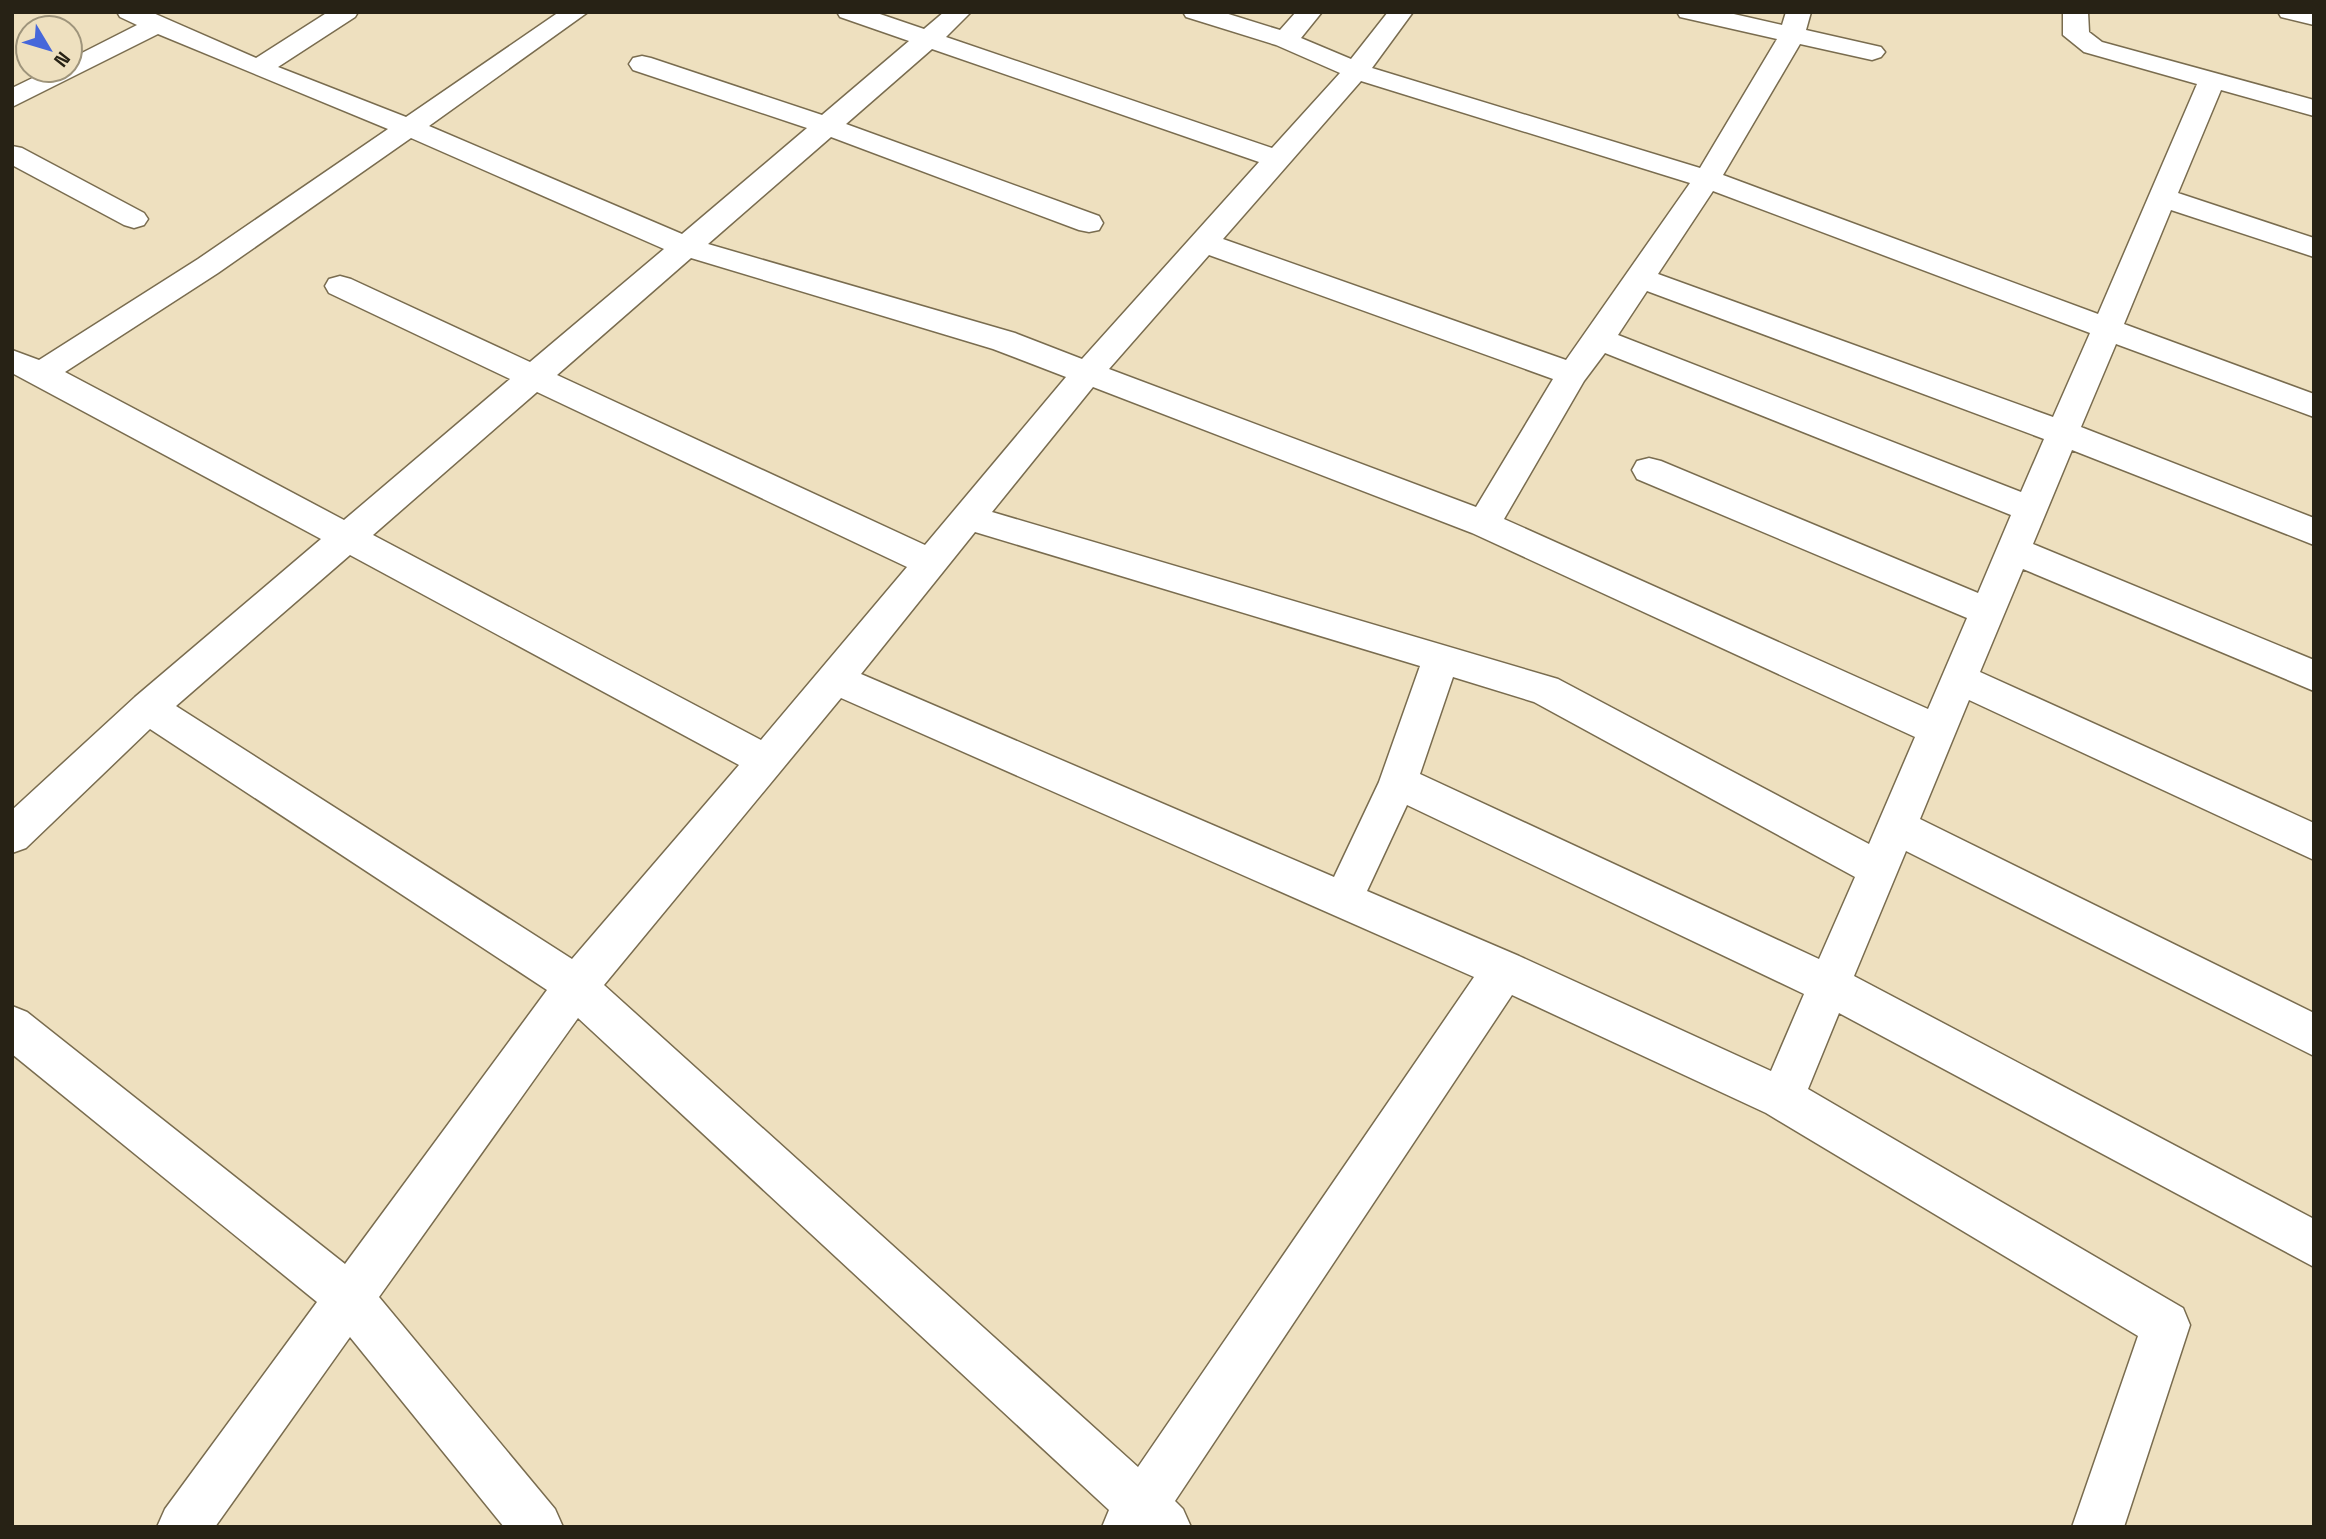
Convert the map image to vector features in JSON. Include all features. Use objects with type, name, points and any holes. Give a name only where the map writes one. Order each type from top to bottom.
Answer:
[{"type":"street","points":[[258,68],[346,12]]},
{"type":"street","points":[[27,367],[208,266],[576,12]]},
{"type":"street","points":[[849,12],[1277,159]]},
{"type":"street","points":[[12,836],[148,708],[959,12]]},
{"type":"street","points":[[1195,12],[1285,40],[1356,71],[1707,179],[2314,406]]},
{"type":"street","points":[[1285,40],[1310,12]]},
{"type":"street","points":[[183,1527],[575,986],[835,679],[1087,373],[1356,71],[1401,12]]},
{"type":"street","points":[[1689,12],[1795,24],[1872,52]]},
{"type":"street","points":[[2075,12],[2074,29],[2085,43],[2104,51],[2314,108]]},
{"type":"street","points":[[2290,12],[2314,18]]},
{"type":"street","points":[[84,60],[142,19],[410,128],[686,247],[1004,341],[1484,524],[1937,730]]},
{"type":"street","points":[[1484,524],[1572,374],[1599,339],[1707,179],[1795,24]]},
{"type":"street","points":[[642,64],[827,126],[1089,223]]},
{"type":"street","points":[[1782,1098],[2212,80]]},
{"type":"street","points":[[12,99],[41,84]]},
{"type":"street","points":[[12,154],[134,219]]},
{"type":"street","points":[[2162,197],[2314,248]]},
{"type":"street","points":[[1203,242],[1572,374]]},
{"type":"street","points":[[1640,278],[2063,433],[2314,532]]},
{"type":"street","points":[[340,286],[930,563]]},
{"type":"street","points":[[1599,339],[2031,509]]},
{"type":"street","points":[[27,367],[764,760]]},
{"type":"street","points":[[1649,470],[1987,612]]},
{"type":"street","points":[[967,517],[1545,690],[1878,869]]},
{"type":"street","points":[[2013,551],[2314,676]]},
{"type":"street","points":[[1343,900],[1398,782],[1441,658]]},
{"type":"street","points":[[835,679],[1504,970],[1782,1098],[2166,1325],[2098,1527]]},
{"type":"street","points":[[1959,679],[2314,842]]},
{"type":"street","points":[[148,708],[575,986],[1145,1520],[1504,970]]},
{"type":"street","points":[[1398,782],[1829,985],[2314,1244]]},
{"type":"street","points":[[1895,826],[2314,1035]]},
{"type":"street","points":[[12,1027],[349,1298],[537,1527]]}]
